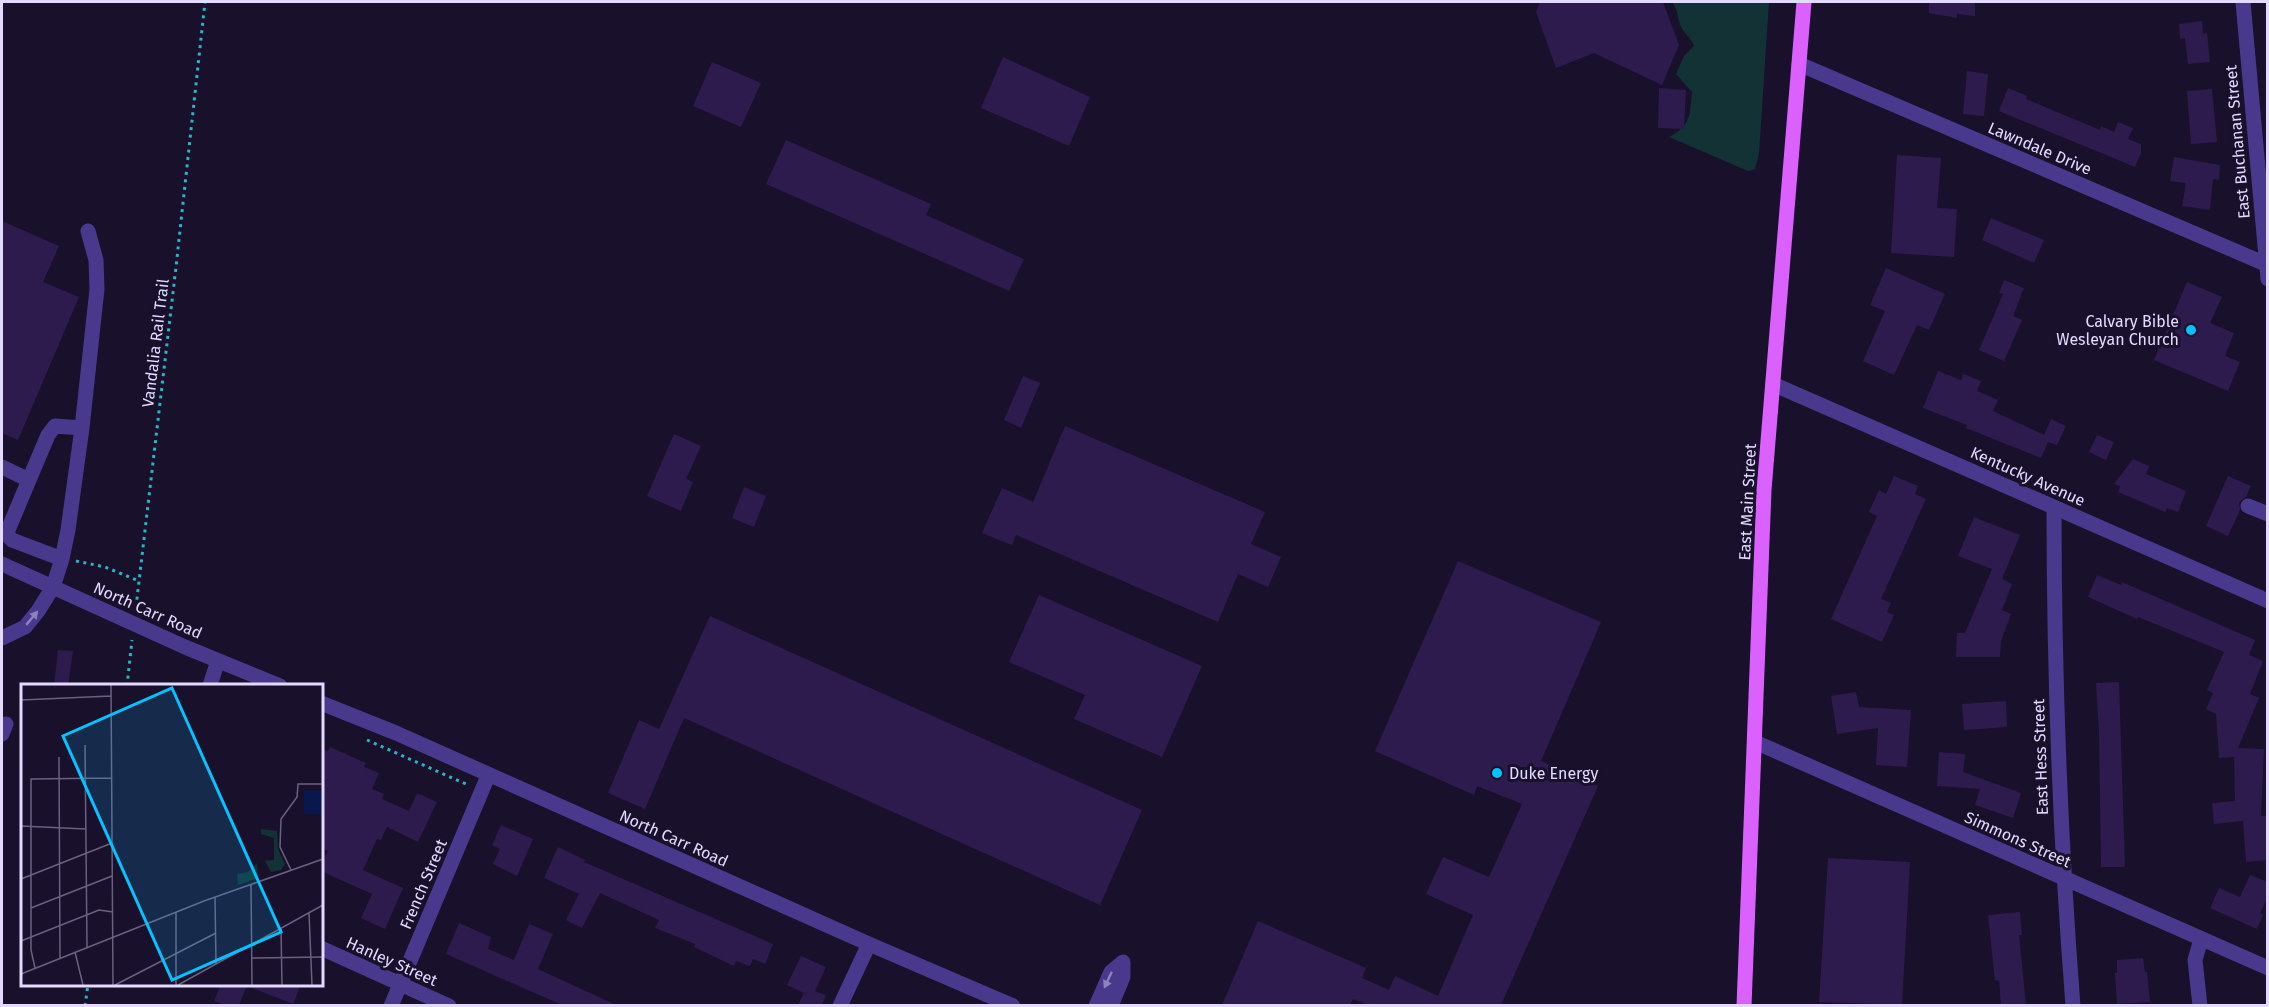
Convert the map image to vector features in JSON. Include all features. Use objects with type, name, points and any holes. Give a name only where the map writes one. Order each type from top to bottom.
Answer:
[{"type":"main road","name":"East Main Street","points":[[1744,1005],[1764,490],[1804,2]]},
{"type":"street","name":"East Buchanan Street","points":[[2243,2],[2267,270]]},
{"type":"street","name":"Lawndale Drive","points":[[1799,64],[2267,270]]},
{"type":"street","points":[[2,638],[25,627],[38,611],[53,587],[62,559],[82,428],[98,289],[96,260],[88,231]]},
{"type":"street","name":"Kentucky Avenue","points":[[1773,384],[2268,601]]},
{"type":"street","points":[[62,559],[12,540],[8,536],[8,530],[48,435],[55,426],[82,428]]},
{"type":"street","points":[[2,467],[29,480]]},
{"type":"street","points":[[2247,506],[2268,514]]},
{"type":"street","name":"East Hess Street","points":[[2054,507],[2054,637],[2063,879],[2073,1005]]},
{"type":"street","name":"North Carr Road","points":[[2,564],[218,661],[275,684]]},
{"type":"street","points":[[212,684],[218,661]]},
{"type":"street","name":"North Carr Road","points":[[322,703],[396,733],[997,1002],[1013,1005]]},
{"type":"street","name":"Simmons Street","points":[[1755,742],[2268,968]]},
{"type":"street","name":"French Street","points":[[391,1005],[488,776]]},
{"type":"street","points":[[2200,1005],[2195,960],[2201,939]]},
{"type":"street","points":[[840,1005],[869,944]]},
{"type":"street","name":"Hanley Street","points":[[322,948],[448,1005]]},
{"type":"street","points":[[1096,1005],[1111,972],[1123,962],[1123,977],[1111,1005]]},
{"type":"path","name":"Vandalia Rail Trail","points":[[127,684],[205,2]]},
{"type":"path","points":[[86,1005],[88,986]]},
{"type":"green space","points":[[1672,2],[1769,2],[1759,153],[1755,169],[1749,171],[1669,137],[1682,128],[1690,113],[1692,92],[1676,74],[1684,56],[1694,46],[1681,27]]},
{"type":"building","points":[[1540,2],[1663,2],[1679,45],[1662,85],[1594,53],[1556,68],[1536,12]]},
{"type":"building","points":[[1929,2],[1975,2],[1975,16],[1957,14],[1957,18],[1929,13]]},
{"type":"building","points":[[2202,21],[2203,34],[2207,33],[2210,62],[2188,64],[2185,38],[2180,39],[2179,24]]},
{"type":"building","points":[[1003,57],[1090,97],[1069,146],[981,108]]},
{"type":"building","points":[[712,62],[761,83],[741,127],[693,106]]},
{"type":"building","points":[[1967,71],[1988,74],[1984,116],[1963,114]]},
{"type":"building","points":[[1659,88],[1686,90],[1684,129],[1658,128]]},
{"type":"building","points":[[2008,88],[2027,96],[2026,99],[2100,130],[2101,126],[2114,132],[2118,122],[2133,128],[2128,139],[2141,144],[2141,153],[2135,167],[1999,111]]},
{"type":"building","points":[[2212,89],[2217,142],[2191,144],[2187,91]]},
{"type":"building","points":[[786,140],[931,204],[926,215],[1024,259],[1009,291],[766,184]]},
{"type":"building","points":[[1897,155],[1941,158],[1937,208],[1957,209],[1954,257],[1891,253]]},
{"type":"building","points":[[2174,157],[2220,165],[2219,180],[2213,179],[2210,210],[2182,206],[2186,183],[2170,181]]},
{"type":"building","points":[[1991,218],[2044,240],[2034,263],[1982,240]]},
{"type":"building","points":[[2,221],[59,246],[43,282],[79,297],[18,440],[2,433]]},
{"type":"building","points":[[1886,268],[1945,294],[1929,330],[1917,325],[1894,375],[1863,361],[1885,311],[1870,305]]},
{"type":"building","points":[[2004,280],[2024,288],[2013,316],[2022,320],[2004,361],[1979,350],[2003,294],[1999,293]]},
{"type":"building","points":[[2187,282],[2222,297],[2210,323],[2234,333],[2225,356],[2240,362],[2228,391],[2154,360]]},
{"type":"building","points":[[1938,371],[1961,380],[1963,374],[1981,381],[1977,391],[1998,400],[1993,411],[2044,435],[2051,419],[2066,426],[2057,445],[2048,442],[2041,458],[1923,408]]},
{"type":"building","points":[[1023,376],[1040,383],[1021,428],[1004,420]]},
{"type":"building","points":[[1065,426],[1265,512],[1251,544],[1281,557],[1268,587],[1238,574],[1218,622],[1016,535],[1012,545],[982,533],[1002,488],[1033,502]]},
{"type":"building","points":[[674,434],[701,446],[686,479],[693,482],[681,511],[647,496]]},
{"type":"building","points":[[2097,435],[2114,442],[2106,460],[2089,452]]},
{"type":"building","points":[[2133,459],[2149,466],[2146,474],[2186,491],[2178,512],[2167,508],[2165,512],[2118,492],[2120,486],[2114,484]]},
{"type":"building","points":[[1894,476],[1918,486],[1915,494],[1926,499],[1881,599],[1891,603],[1887,612],[1894,615],[1882,642],[1831,619],[1877,516],[1869,512],[1879,490],[1886,494]]},
{"type":"building","points":[[2228,476],[2251,486],[2246,497],[2239,502],[2240,510],[2228,536],[2206,526]]},
{"type":"building","points":[[744,487],[766,496],[754,527],[732,518]]},
{"type":"building","points":[[1974,517],[2020,535],[2002,579],[2012,584],[2002,610],[2011,614],[2001,641],[2000,657],[1956,657],[1957,633],[1965,633],[1992,569],[1958,556]]},
{"type":"building","name":"Duke Energy","points":[[1458,561],[1601,622],[1541,761],[1598,786],[1501,1005],[1368,1005],[1353,999],[1350,1005],[1222,1005],[1258,921],[1366,968],[1362,978],[1389,990],[1395,976],[1438,996],[1473,915],[1426,894],[1443,857],[1489,877],[1522,804],[1477,786],[1474,795],[1375,751]]},
{"type":"building","points":[[2097,575],[2121,585],[2122,582],[2255,640],[2249,655],[2263,661],[2250,694],[2259,698],[2238,748],[2264,749],[2261,816],[2268,816],[2268,860],[2246,862],[2243,821],[2214,824],[2212,803],[2235,801],[2234,757],[2219,758],[2216,714],[2206,709],[2213,693],[2207,690],[2224,652],[2138,617],[2137,619],[2088,597]]},
{"type":"building","points":[[1039,595],[1202,666],[1162,757],[1074,719],[1085,695],[1009,662]]},
{"type":"building","points":[[710,616],[1142,810],[1100,905],[684,718],[645,809],[608,793],[639,720],[659,729]]},
{"type":"building","points":[[58,650],[73,651],[68,684],[54,684]]},
{"type":"building","points":[[2119,682],[2125,867],[2101,867],[2096,683]]},
{"type":"building","points":[[1856,692],[1859,707],[1911,710],[1907,767],[1876,765],[1878,728],[1837,734],[1831,696]]},
{"type":"building","points":[[2006,701],[2007,727],[1964,730],[1962,704]]},
{"type":"building","points":[[330,747],[366,763],[364,767],[379,773],[372,789],[384,794],[382,799],[409,811],[417,793],[437,802],[418,842],[387,827],[381,840],[377,839],[363,870],[403,888],[385,929],[361,918],[372,894],[322,871],[322,864],[328,851],[322,848],[322,748],[328,751]]},
{"type":"building","points":[[1939,752],[1965,754],[1963,772],[2021,793],[2013,818],[1975,805],[1980,789],[1937,786]]},
{"type":"building","points":[[501,825],[533,839],[517,876],[493,864],[500,849],[492,845]]},
{"type":"building","points":[[558,847],[585,860],[584,862],[773,944],[765,964],[753,959],[750,966],[736,961],[734,966],[694,947],[695,944],[655,928],[659,920],[600,893],[582,928],[566,920],[579,894],[544,878]]},
{"type":"building","points":[[1828,858],[1910,862],[1902,1005],[1819,1002]]},
{"type":"building","points":[[2250,875],[2268,882],[2268,897],[2260,913],[2263,915],[2257,929],[2210,908],[2219,888],[2240,897]]},
{"type":"building","points":[[2020,912],[2022,935],[2019,935],[2026,1005],[2001,1005],[1999,980],[1995,981],[1988,915]]},
{"type":"building","points":[[459,923],[491,937],[488,949],[514,960],[529,924],[553,934],[538,969],[616,1005],[562,1005],[446,954]]},
{"type":"building","points":[[801,956],[826,967],[815,991],[826,995],[822,1005],[798,1005],[804,993],[787,985]]},
{"type":"building","points":[[2143,958],[2150,1002],[2117,1004],[2115,973],[2117,973],[2117,960]]},
{"type":"building","points":[[220,986],[247,986],[239,1005],[225,1005],[214,1001]]},
{"type":"building","points":[[247,986],[300,986],[293,1004]]},
{"type":"place","name":"Calvary Bible Wesleyan Church","points":[[2191,330]]},
{"type":"place","name":"Duke Energy","points":[[1497,773]]}]
